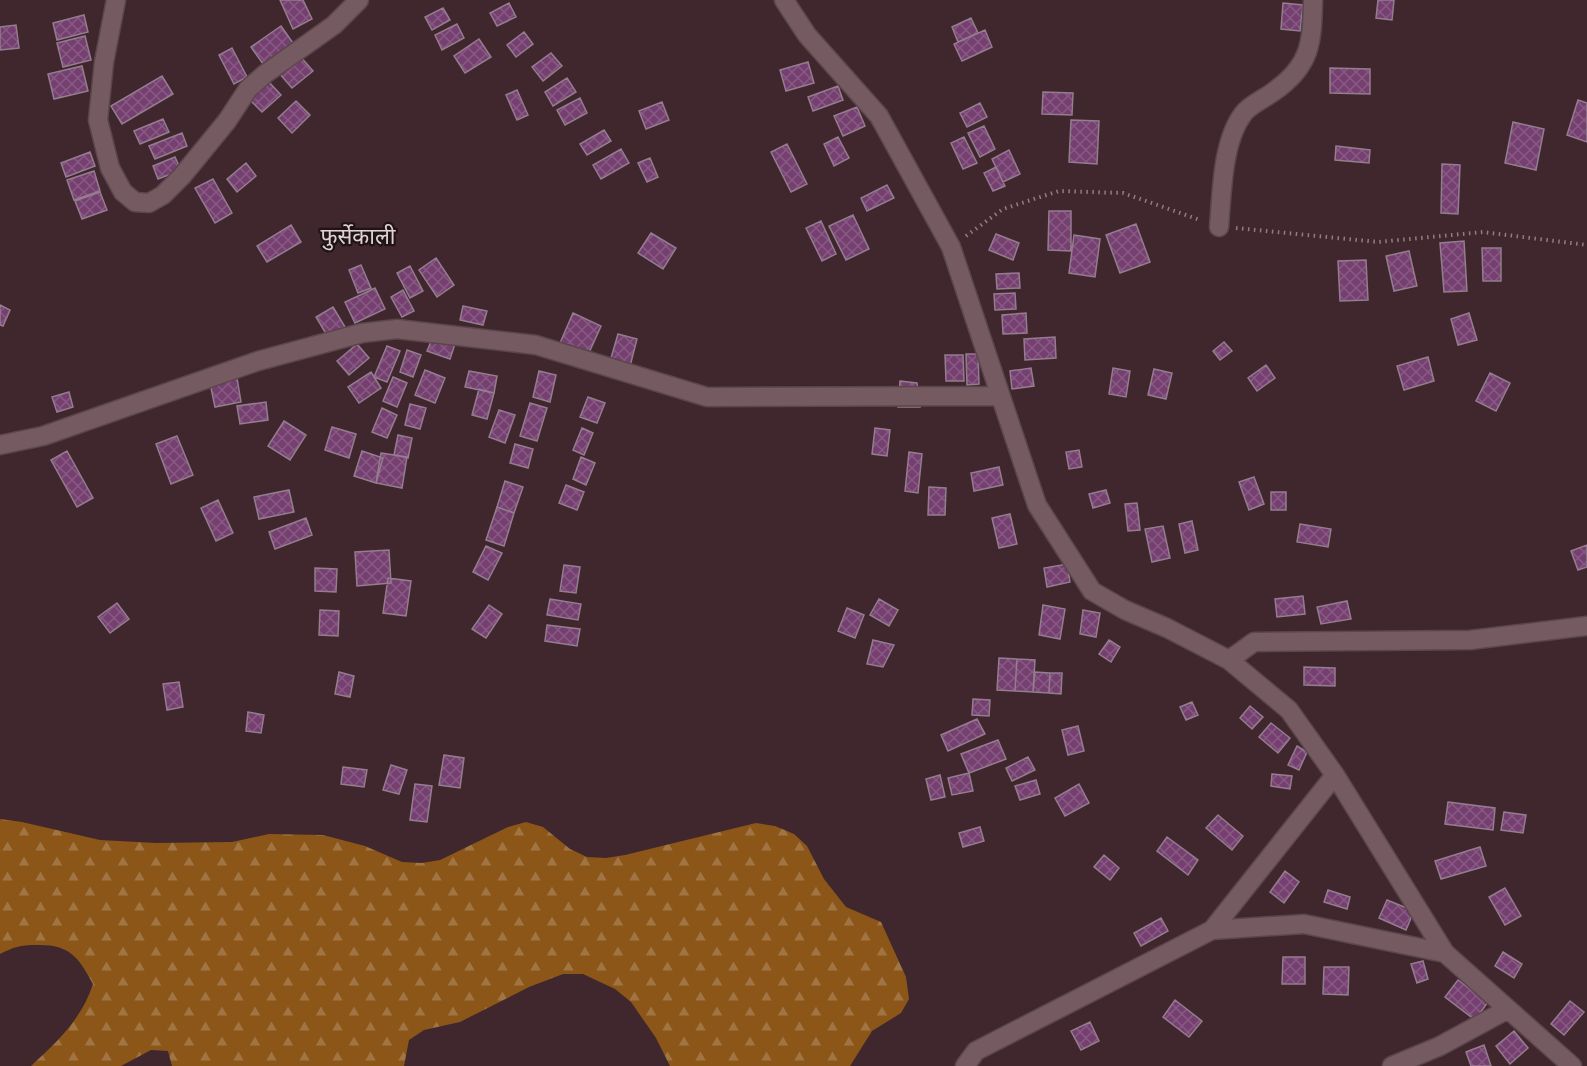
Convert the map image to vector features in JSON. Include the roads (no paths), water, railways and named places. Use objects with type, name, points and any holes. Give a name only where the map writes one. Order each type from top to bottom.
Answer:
[{"type":"street","points":[[116,0],[104,62],[99,120],[110,168],[123,192],[135,202],[149,203],[163,195],[182,176],[226,121],[248,89],[265,74],[334,25],[359,0]]},
{"type":"street","points":[[784,0],[807,35],[879,116],[951,248],[1036,505],[1092,591],[1125,610],[1167,628],[1229,660],[1289,710],[1335,775],[1445,952],[1572,1066]]},
{"type":"street","points":[[1219,226],[1231,136],[1243,113],[1284,85],[1305,60],[1312,32],[1312,0]]},
{"type":"street","points":[[0,445],[43,436],[258,361],[362,333],[397,329],[536,345],[707,397],[999,396]]},
{"type":"street","points":[[1229,660],[1254,642],[1470,640],[1587,626]]},
{"type":"street","points":[[1212,930],[1335,775]]},
{"type":"street","points":[[965,1066],[976,1051],[1212,930],[1304,924],[1445,952]]},
{"type":"street","points":[[1392,1066],[1440,1046],[1508,1009]]},
{"type":"district","name":"फुर्सेकाली","points":[[358,237]]}]
